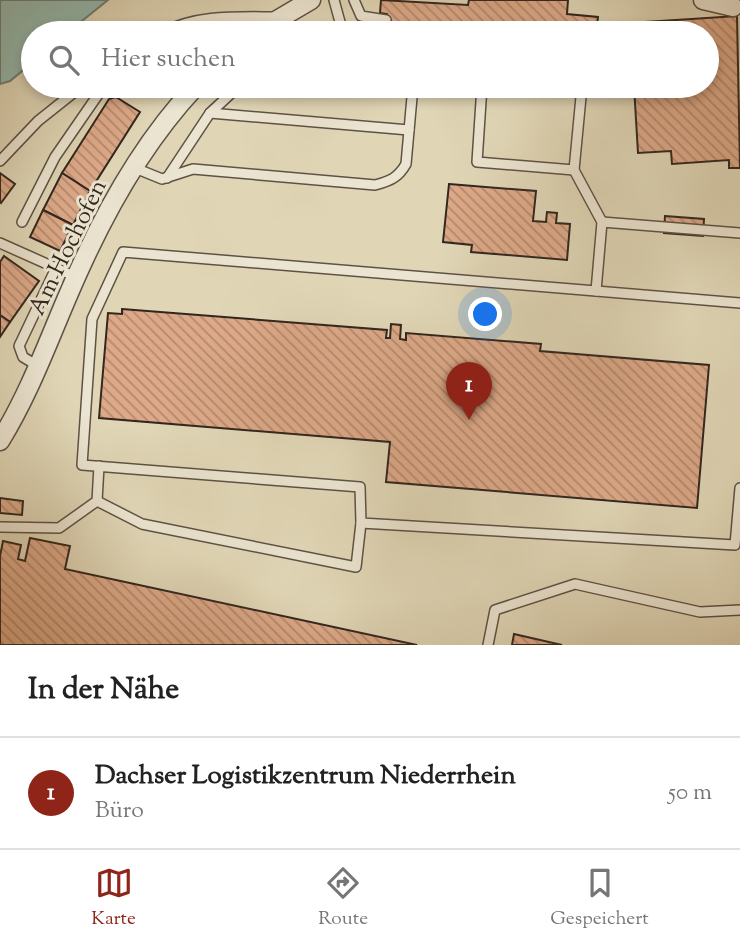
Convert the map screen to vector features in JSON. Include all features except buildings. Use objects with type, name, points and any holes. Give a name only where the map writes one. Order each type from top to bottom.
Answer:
[{"type":"street","points":[[273,21],[311,0]]},
{"type":"street","points":[[703,0],[733,7]]},
{"type":"street","name":"Am Hochofen","points":[[0,441],[38,366],[95,237],[179,98]]},
{"type":"lane","points":[[334,0],[340,21]]},
{"type":"lane","points":[[354,0],[361,16],[386,20]]},
{"type":"lane","points":[[199,21],[279,17]]},
{"type":"lane","points":[[0,161],[38,121],[67,98]]},
{"type":"lane","points":[[22,222],[55,157],[96,98]]},
{"type":"lane","points":[[166,179],[210,113],[226,98]]},
{"type":"lane","points":[[135,168],[166,179],[193,169],[375,185],[400,174],[406,164],[412,98]]},
{"type":"lane","points":[[481,98],[477,162],[574,170]]},
{"type":"lane","points":[[581,98],[574,170],[602,222],[596,291]]},
{"type":"lane","points":[[210,113],[409,130]]},
{"type":"lane","points":[[602,222],[740,233]]},
{"type":"lane","points":[[0,243],[76,276]]},
{"type":"lane","points":[[97,501],[142,524],[356,567],[361,523],[360,487],[82,465],[93,319],[123,252],[740,303]]},
{"type":"lane","points":[[38,366],[23,357],[19,346],[57,268]]},
{"type":"lane","points":[[97,501],[100,466]]},
{"type":"lane","points":[[361,523],[735,545],[740,488]]},
{"type":"lane","points":[[0,527],[58,528],[97,501]]},
{"type":"lane","points":[[488,645],[495,610],[575,584],[700,612],[740,610]]},
{"type":"water","points":[[0,0],[108,0],[82,21],[21,21],[21,72],[10,81],[0,84]]},
{"type":"place","name":"Dachser Logistikzentrum Niederrhein","points":[[469,420]]}]
